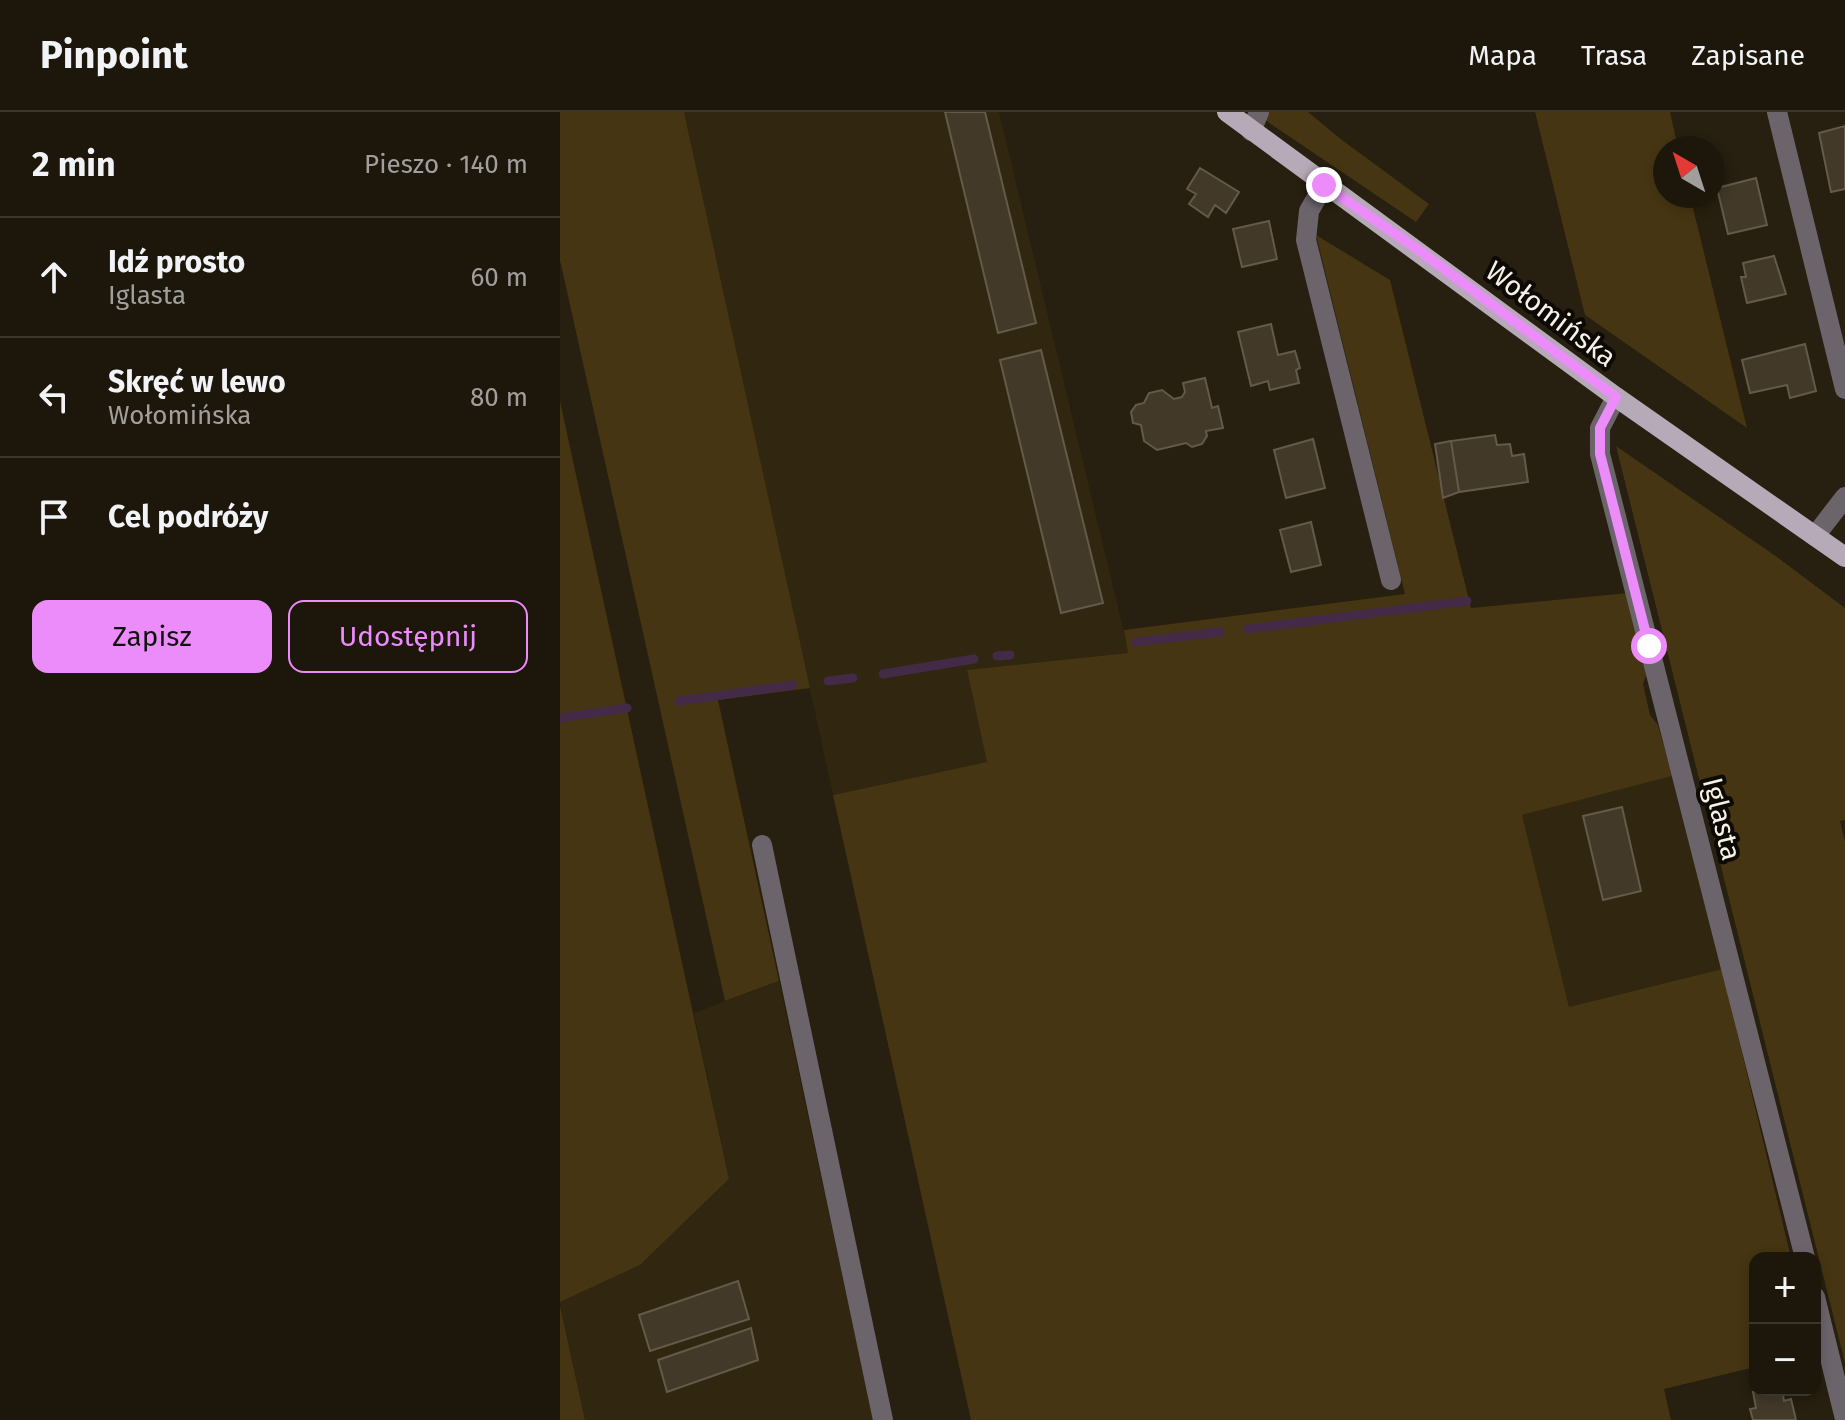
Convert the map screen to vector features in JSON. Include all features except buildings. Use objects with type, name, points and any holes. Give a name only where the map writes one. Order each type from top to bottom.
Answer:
[{"type":"main road","name":"Wołomińska","points":[[1227,112],[1255,122],[1324,185],[1420,251],[1616,397],[1845,557]]},
{"type":"street","points":[[1777,112],[1845,389]]},
{"type":"street","points":[[1324,185],[1309,211],[1306,240],[1391,580]]},
{"type":"street","name":"Iglasta","points":[[1616,397],[1600,428],[1600,454],[1803,1252]]},
{"type":"street","points":[[1815,536],[1845,497]]},
{"type":"street","points":[[762,845],[883,1420]]},
{"type":"street","points":[[1821,1321],[1845,1419]]},
{"type":"shaded area","points":[[560,112],[684,112],[810,688],[718,700],[779,981],[725,1001],[560,260]]},
{"type":"shaded area","points":[[684,112],[999,112],[1129,653],[967,670],[988,762],[833,795]]},
{"type":"shaded area","points":[[1268,112],[1308,112],[1429,204],[1416,222],[1265,120]]},
{"type":"shaded area","points":[[1535,112],[1670,112],[1675,136],[1653,136],[1653,208],[1693,208],[1747,428],[1585,315]]},
{"type":"shaded area","points":[[1316,235],[1390,280],[1471,608],[1628,593],[1646,676],[1643,684],[1650,715],[1658,725],[1672,776],[1522,815],[1569,1007],[1722,969],[1790,1252],[1749,1252],[1749,1368],[1664,1389],[1671,1420],[971,1420],[833,795],[987,762],[967,670],[1128,653],[1124,630],[1405,594]]},
{"type":"shaded area","points":[[560,401],[729,1179],[640,1265],[560,1302]]},
{"type":"shaded area","points":[[1616,446],[1845,608],[1845,820],[1840,821],[1845,842],[1845,1363],[1821,1267],[1821,1252],[1817,1252]]},
{"type":"shaded area","points":[[1672,776],[1722,969],[1569,1007],[1521,815]]},
{"type":"shaded area","points":[[779,981],[873,1420],[585,1420],[560,1302],[640,1265],[729,1179],[694,1013]]},
{"type":"shaded area","points":[[560,1305],[585,1420],[560,1420]]},
{"type":"waterway","points":[[1248,629],[1467,601]]},
{"type":"waterway","points":[[1136,642],[1220,632]]},
{"type":"waterway","points":[[997,656],[1010,655]]},
{"type":"waterway","points":[[883,674],[974,659]]},
{"type":"waterway","points":[[828,681],[853,678]]},
{"type":"waterway","points":[[679,701],[793,685]]},
{"type":"waterway","points":[[560,718],[627,708]]},
{"type":"route","points":[[1324,185],[1420,251],[1616,397],[1600,428],[1600,454],[1649,646]]}]
